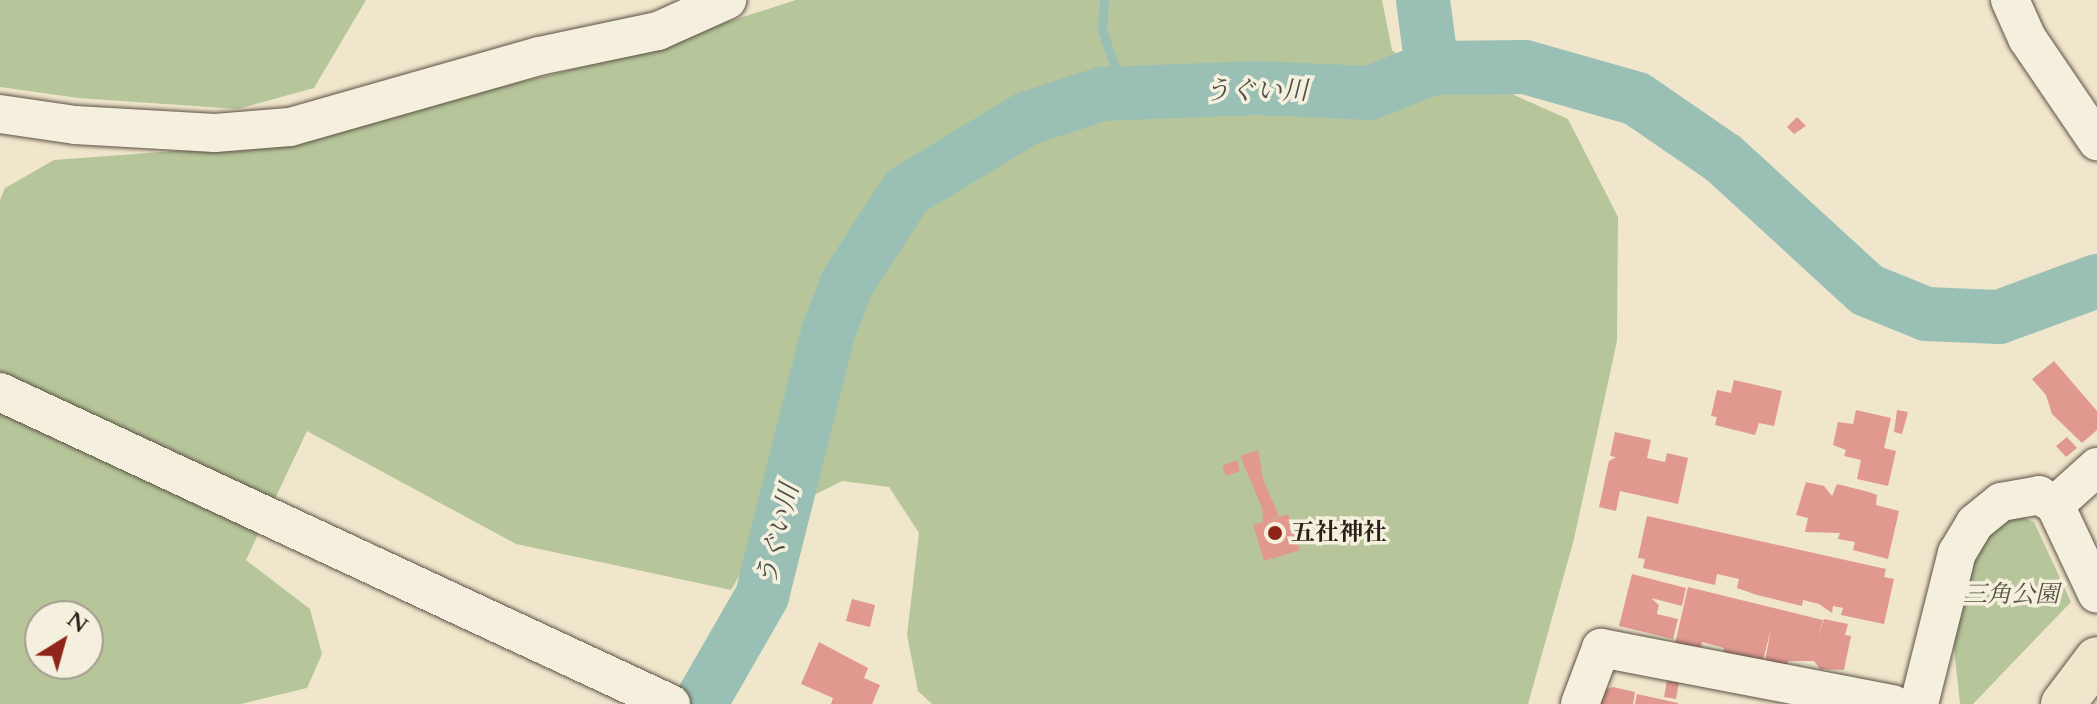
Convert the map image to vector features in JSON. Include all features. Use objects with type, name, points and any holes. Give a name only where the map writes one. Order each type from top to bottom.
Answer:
[{"type":"main road","points":[[2063,704],[2097,659]]},
{"type":"street","points":[[0,114],[75,125],[215,133],[290,127],[525,60],[658,31],[727,0]]},
{"type":"street","points":[[2010,0],[2027,38],[2091,123]]},
{"type":"street","points":[[0,392],[671,704]]},
{"type":"street","points":[[2055,505],[2097,467]]},
{"type":"street","points":[[1919,704],[1957,553],[1975,523],[2001,502],[2039,495],[2055,505],[2097,594]]},
{"type":"street","points":[[1580,704],[1601,648],[1893,704]]},
{"type":"green space","points":[[0,0],[366,0],[314,88],[238,109],[78,98],[0,87]]},
{"type":"green space","points":[[796,0],[1382,0],[1392,50],[1423,74],[1478,79],[1568,119],[1618,217],[1617,341],[1574,539],[1528,704],[932,704],[918,691],[907,635],[919,533],[889,487],[842,481],[775,515],[731,590],[516,544],[307,431],[246,560],[310,609],[322,654],[307,688],[241,704],[0,704],[0,200],[5,188],[54,160],[257,145],[596,64]]},
{"type":"green space","name":"三角公園","points":[[2010,512],[2034,522],[2071,602],[1973,704],[1960,704],[1953,639],[1964,580],[1986,527]]},
{"type":"building","points":[[1797,117],[1806,126],[1794,134],[1787,127]]},
{"type":"building","points":[[2054,361],[2097,411],[2097,430],[2082,443],[2052,414],[2046,395],[2032,379]]},
{"type":"building","points":[[1734,380],[1782,391],[1774,426],[1759,423],[1755,435],[1715,425],[1717,417],[1711,416],[1717,390],[1731,393]]},
{"type":"building","points":[[1856,410],[1891,418],[1884,448],[1896,451],[1888,486],[1857,479],[1861,460],[1844,456],[1846,450],[1833,445],[1838,422],[1853,424]]},
{"type":"building","points":[[1897,410],[1908,412],[1902,434],[1894,432]]},
{"type":"building","points":[[1615,432],[1651,440],[1647,458],[1665,462],[1667,453],[1688,458],[1678,504],[1620,491],[1616,511],[1599,507],[1609,461],[1616,457],[1610,456]]},
{"type":"building","points":[[2067,437],[2077,448],[2066,457],[2056,446]]},
{"type":"building","points":[[1258,450],[1263,479],[1279,516],[1268,521],[1288,514],[1300,550],[1264,561],[1253,525],[1263,522],[1262,508],[1240,456]]},
{"type":"building","points":[[1237,460],[1240,471],[1226,476],[1222,466]]},
{"type":"building","points":[[1806,482],[1824,486],[1832,496],[1837,484],[1869,492],[1877,495],[1876,505],[1899,511],[1888,559],[1853,550],[1855,542],[1838,539],[1840,533],[1805,532],[1808,518],[1796,515]]},
{"type":"building","points":[[1647,516],[1886,569],[1884,577],[1894,579],[1884,624],[1841,615],[1843,608],[1833,606],[1832,613],[1819,604],[1803,600],[1802,606],[1757,595],[1737,588],[1739,579],[1717,574],[1715,585],[1643,568],[1645,559],[1638,558]]},
{"type":"building","points":[[1632,574],[1686,588],[1682,606],[1651,598],[1659,605],[1657,614],[1678,619],[1673,639],[1619,626]]},
{"type":"building","points":[[1688,587],[1823,620],[1818,638],[1824,619],[1848,624],[1845,635],[1851,636],[1844,670],[1820,669],[1814,661],[1788,661],[1787,667],[1765,661],[1771,629],[1762,664],[1721,660],[1724,648],[1702,642],[1700,650],[1675,644]]},
{"type":"building","points":[[852,599],[875,605],[870,627],[846,621]]},
{"type":"building","points":[[819,642],[868,668],[864,678],[880,685],[872,704],[831,704],[833,698],[801,684]]},
{"type":"building","points":[[1668,675],[1680,677],[1676,699],[1664,697]]},
{"type":"building","points":[[1613,687],[1635,692],[1633,704],[1599,704],[1604,690]]},
{"type":"building","points":[[1637,694],[1678,703],[1678,704],[1635,704]]},
{"type":"waterway","points":[[1104,0],[1102,30],[1124,94]]},
{"type":"waterway","points":[[1423,0],[1432,68]]},
{"type":"waterway","name":"うぐい川","points":[[700,704],[762,596],[828,333],[847,283],[907,191],[1026,119],[1102,94],[1258,88],[1370,93],[1432,68],[1525,67],[1637,99],[1723,158],[1867,290],[1926,314],[1999,317],[2097,281]]},
{"type":"place","name":"五社神社","points":[[1275,533]]}]
